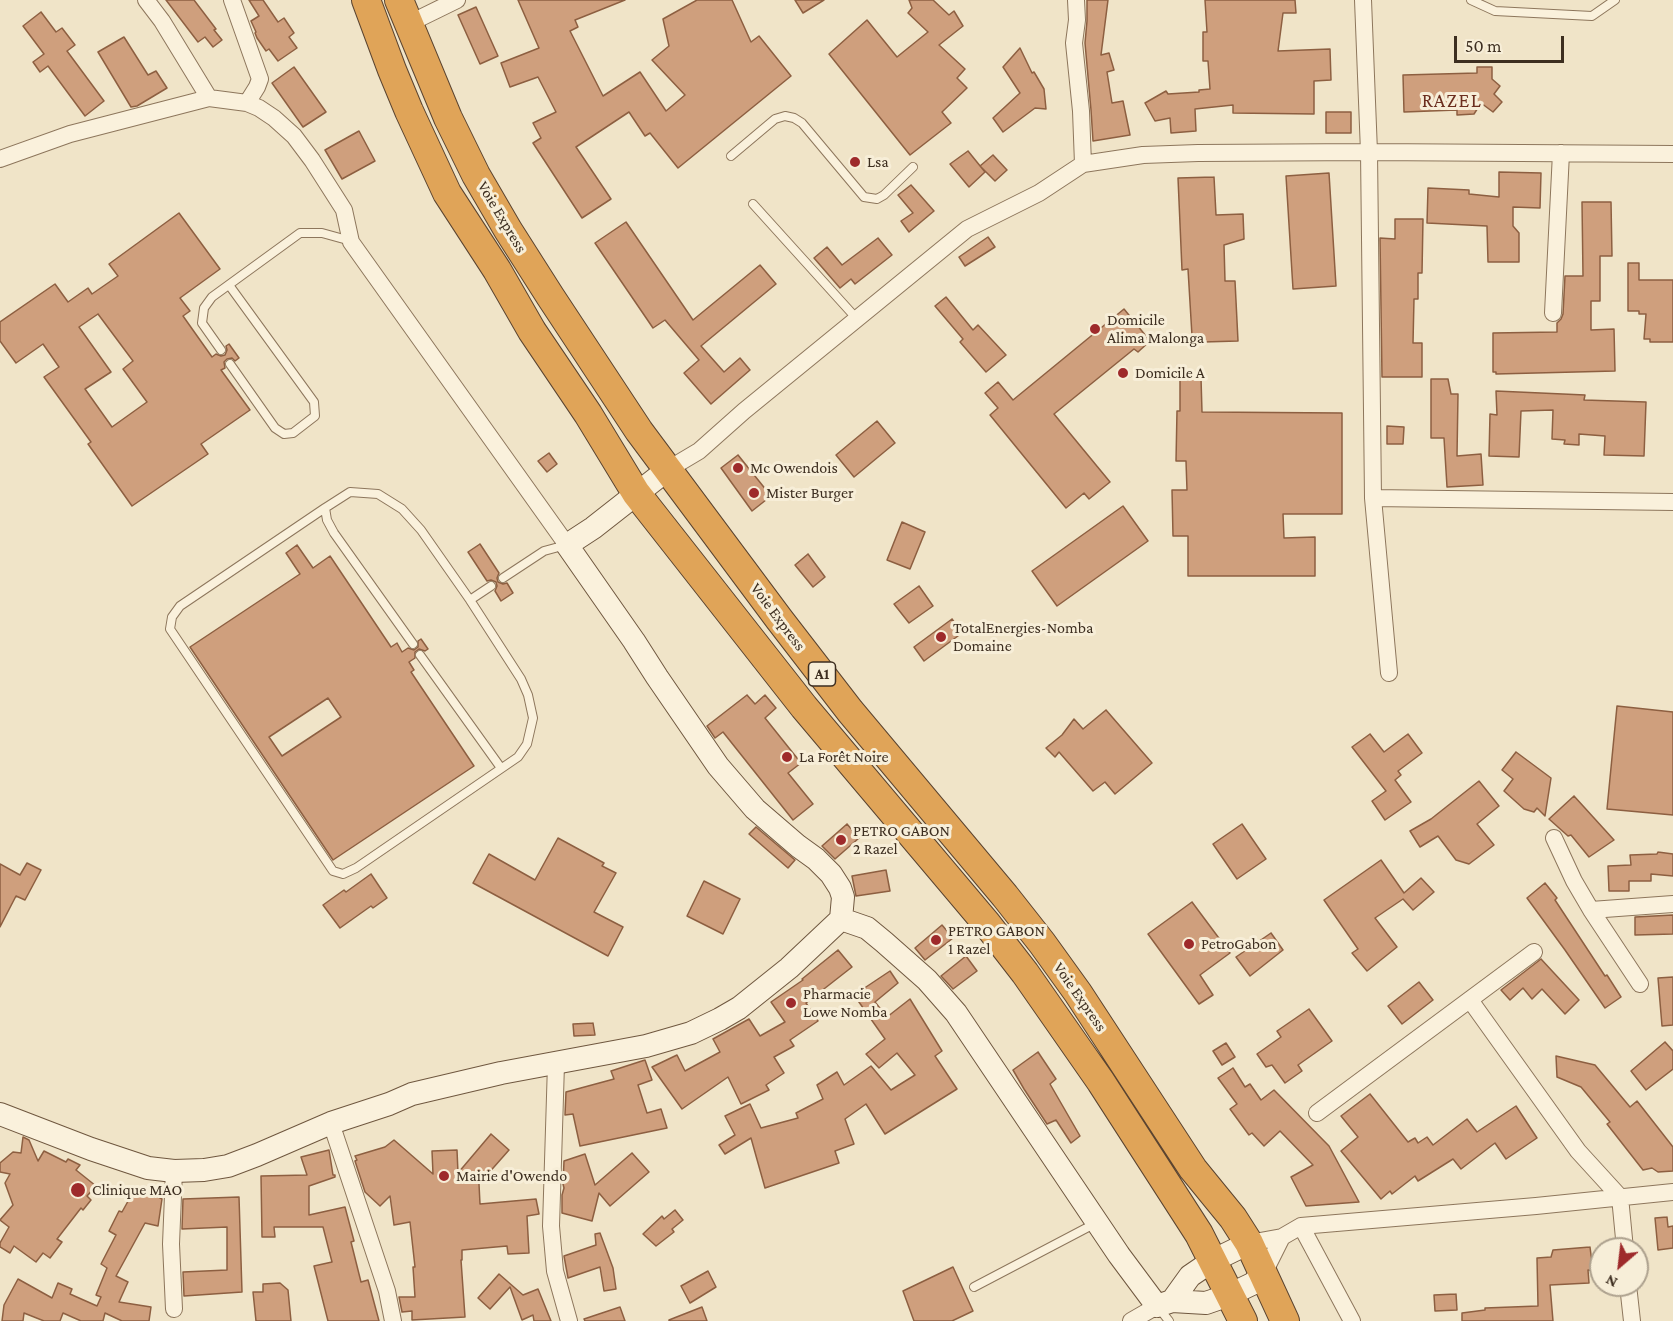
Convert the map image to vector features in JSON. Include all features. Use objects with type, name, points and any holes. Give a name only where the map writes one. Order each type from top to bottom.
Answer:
[{"type":"highway","name":"A1","points":[[366,0],[409,111],[447,193],[636,493],[804,707],[1025,973],[1078,1048],[1199,1234],[1243,1321]]},
{"type":"highway","name":"Voie Express","points":[[403,12],[448,118],[476,175],[550,296],[639,431],[850,711],[1042,943],[1078,993],[1193,1169],[1233,1218],[1249,1243],[1285,1321]]},
{"type":"street","points":[[147,0],[209,98]]},
{"type":"street","points":[[232,0],[260,79],[248,104]]},
{"type":"street","points":[[403,12],[457,0]]},
{"type":"street","points":[[1076,0],[1077,20],[1074,43],[1082,111],[1083,164]]},
{"type":"street","points":[[1362,0],[1369,152],[1373,498],[1389,673]]},
{"type":"street","points":[[0,159],[70,134],[209,98],[248,104],[274,118],[294,136],[312,160],[344,210],[351,242],[567,545],[718,766],[754,809],[831,874],[843,897],[842,919],[765,988],[739,1008],[691,1033],[646,1046],[501,1073],[412,1094],[228,1166],[174,1171],[148,1168],[0,1114]]},
{"type":"street","points":[[1553,313],[1561,153]]},
{"type":"street","points":[[567,545],[593,528],[667,470],[699,451],[744,411],[967,229],[1039,193],[1083,164],[1143,154],[1673,153]]},
{"type":"street","points":[[1373,498],[1673,502]]},
{"type":"street","points":[[1554,838],[1574,881],[1591,910],[1640,984]]},
{"type":"street","points":[[1591,910],[1673,904]]},
{"type":"street","points":[[842,919],[867,928],[927,980],[956,1013],[1137,1281],[1166,1310]]},
{"type":"street","points":[[1317,1113],[1534,952]]},
{"type":"street","points":[[1470,1000],[1578,1151],[1620,1197],[1624,1237]]},
{"type":"street","points":[[556,1064],[551,1226],[555,1271],[569,1321]]},
{"type":"street","points":[[331,1124],[387,1291],[393,1321]]},
{"type":"street","points":[[174,1171],[171,1244],[174,1309]]},
{"type":"street","points":[[1166,1310],[1190,1276],[1212,1261],[1249,1243],[1282,1236],[1301,1226],[1673,1192]]},
{"type":"street","points":[[1301,1226],[1352,1321]]},
{"type":"street","points":[[1131,1321],[1166,1310],[1206,1303],[1252,1284],[1263,1275],[1282,1236]]},
{"type":"street","points":[[1629,1297],[1632,1321]]},
{"type":"lane","points":[[1471,0],[1495,11],[1592,16],[1615,0]]},
{"type":"lane","points":[[730,156],[775,119],[785,116],[802,123],[864,197],[877,199],[884,195],[913,167]]},
{"type":"lane","points":[[753,204],[856,319]]},
{"type":"lane","points":[[221,350],[202,323],[204,308],[212,297],[300,233],[322,233],[351,242]]},
{"type":"lane","points":[[229,285],[314,402],[315,416],[293,433],[284,434],[275,428],[230,364]]},
{"type":"lane","points":[[350,492],[378,494],[402,509],[421,530],[470,600],[521,679],[528,695],[533,718],[527,744],[518,757],[356,868],[343,874],[333,871],[170,629],[172,618],[180,606],[350,492]]},
{"type":"lane","points":[[326,508],[327,520],[334,533],[413,644]]},
{"type":"lane","points":[[503,578],[544,551],[567,545]]},
{"type":"lane","points":[[470,600],[491,586]]},
{"type":"lane","points":[[420,655],[501,768]]},
{"type":"lane","points":[[974,1287],[1097,1223]]},
{"type":"building","points":[[166,0],[194,0],[222,40],[213,47],[205,37],[198,42]]},
{"type":"building","points":[[249,0],[263,0],[278,22],[284,18],[294,33],[289,37],[297,48],[278,61],[269,49],[266,51],[257,38],[251,21],[259,16]]},
{"type":"building","points":[[518,0],[625,0],[575,20],[578,27],[570,31],[603,96],[640,72],[666,111],[685,95],[652,60],[669,46],[663,19],[697,0],[732,0],[751,42],[759,36],[791,76],[678,168],[650,133],[645,136],[629,112],[576,147],[611,199],[582,218],[533,143],[541,138],[533,123],[556,112],[538,77],[510,87],[501,63],[539,48]]},
{"type":"building","points":[[795,0],[824,0],[803,13]]},
{"type":"building","points":[[909,0],[933,0],[949,15],[954,11],[963,26],[939,45],[965,69],[957,78],[967,88],[942,112],[951,123],[910,155],[829,54],[867,20],[897,57],[928,32],[908,13],[912,8]]},
{"type":"building","points":[[1087,0],[1108,0],[1101,55],[1109,53],[1114,70],[1107,72],[1112,103],[1123,101],[1130,135],[1093,141],[1085,43]]},
{"type":"building","points":[[1205,0],[1295,0],[1296,13],[1283,13],[1278,51],[1330,49],[1331,80],[1314,81],[1314,114],[1233,113],[1233,105],[1195,109],[1196,131],[1171,133],[1170,118],[1155,121],[1145,103],[1166,91],[1168,94],[1210,89],[1208,61],[1203,61],[1203,32],[1207,32]]},
{"type":"building","points":[[476,7],[498,56],[480,64],[458,15]]},
{"type":"building","points":[[41,12],[56,32],[62,28],[75,45],[67,51],[104,101],[85,116],[48,66],[40,72],[33,62],[44,54],[23,26]]},
{"type":"building","points":[[124,37],[148,75],[156,71],[167,88],[137,106],[131,107],[98,52]]},
{"type":"building","points":[[1020,48],[1032,73],[1034,72],[1044,89],[1046,109],[1035,108],[1003,132],[993,118],[1020,93],[1003,67]]},
{"type":"building","points":[[294,67],[326,112],[303,127],[272,83]]},
{"type":"building","points":[[1477,67],[1492,67],[1492,79],[1500,86],[1494,94],[1502,102],[1493,112],[1481,103],[1474,114],[1457,115],[1457,110],[1404,112],[1403,75],[1477,73]]},
{"type":"building","points":[[1326,112],[1351,112],[1351,133],[1326,133]]},
{"type":"building","points":[[359,131],[375,161],[342,179],[325,150]]},
{"type":"building","points":[[968,151],[985,172],[969,187],[950,164]]},
{"type":"building","points":[[993,155],[1007,170],[995,181],[980,166]]},
{"type":"building","points":[[1499,172],[1541,173],[1540,208],[1513,207],[1513,226],[1519,233],[1519,262],[1488,262],[1487,226],[1427,223],[1428,188],[1469,190],[1469,194],[1499,197]]},
{"type":"building","points":[[1329,173],[1336,286],[1293,289],[1286,176]]},
{"type":"building","points":[[1214,177],[1216,215],[1243,214],[1244,239],[1224,245],[1225,281],[1235,281],[1238,341],[1203,342],[1192,336],[1188,269],[1182,270],[1178,178]]},
{"type":"building","points":[[911,185],[934,211],[909,232],[901,221],[913,213],[898,195]]},
{"type":"building","points":[[1582,202],[1611,202],[1612,256],[1600,256],[1600,301],[1591,301],[1591,330],[1614,329],[1615,371],[1496,374],[1493,372],[1493,333],[1557,332],[1557,323],[1563,314],[1565,276],[1583,276]]},
{"type":"building","points":[[179,213],[220,269],[180,298],[190,311],[183,316],[212,357],[216,354],[225,355],[226,346],[229,344],[239,358],[235,361],[232,358],[227,359],[224,362],[225,368],[221,370],[250,410],[201,444],[208,454],[132,506],[88,444],[91,442],[44,377],[59,367],[43,344],[16,363],[0,341],[0,322],[55,284],[68,302],[88,288],[92,294],[118,276],[109,264]],"holes":[[[98,314],[133,361],[123,369],[147,402],[112,427],[85,389],[111,372],[79,327]]]},
{"type":"building","points":[[1395,219],[1423,219],[1422,273],[1418,273],[1418,299],[1414,299],[1413,343],[1422,343],[1422,377],[1382,377],[1380,238],[1395,239]]},
{"type":"building","points":[[626,222],[693,320],[760,265],[776,284],[701,346],[724,372],[740,358],[750,370],[711,404],[684,373],[699,360],[665,320],[653,328],[595,243]]},
{"type":"building","points":[[988,237],[995,247],[965,266],[959,257]]},
{"type":"building","points":[[878,238],[892,255],[855,284],[851,279],[840,288],[814,258],[827,247],[842,265]]},
{"type":"building","points":[[1628,263],[1639,263],[1639,280],[1673,280],[1673,342],[1650,342],[1650,339],[1644,339],[1646,314],[1639,314],[1639,311],[1628,311]]},
{"type":"building","points":[[946,297],[973,330],[978,325],[1006,355],[986,372],[960,342],[963,339],[935,306]]},
{"type":"building","points":[[1124,309],[1150,341],[1138,352],[1134,349],[1054,414],[1110,482],[1089,499],[1084,493],[1066,508],[990,415],[998,408],[985,393],[998,382],[1013,400]]},
{"type":"building","points":[[1180,378],[1201,378],[1202,412],[1342,413],[1342,514],[1283,514],[1284,538],[1315,537],[1315,576],[1188,576],[1188,536],[1173,536],[1172,490],[1187,490],[1186,461],[1176,461]]},
{"type":"building","points":[[1431,379],[1448,379],[1451,394],[1458,394],[1457,456],[1481,454],[1483,485],[1447,487],[1444,438],[1431,438]]},
{"type":"building","points":[[1496,391],[1585,395],[1584,400],[1646,402],[1644,456],[1604,455],[1605,436],[1579,434],[1579,445],[1564,444],[1565,440],[1552,439],[1553,410],[1521,411],[1519,457],[1489,456],[1490,414],[1497,415]]},
{"type":"building","points":[[877,421],[895,443],[854,477],[836,455]]},
{"type":"building","points":[[1387,426],[1404,427],[1403,444],[1387,444]]},
{"type":"building","points":[[549,453],[557,464],[547,472],[538,461]]},
{"type":"building","points":[[738,455],[771,496],[752,511],[721,468]]},
{"type":"building","points":[[1123,506],[1148,541],[1057,606],[1032,571]]},
{"type":"building","points":[[902,522],[925,532],[910,569],[887,560]]},
{"type":"building","points":[[480,544],[499,573],[498,582],[507,583],[513,593],[501,601],[495,591],[496,582],[487,581],[468,552]]},
{"type":"building","points":[[297,545],[313,568],[330,556],[391,647],[397,643],[402,652],[408,648],[414,650],[421,639],[428,649],[425,651],[419,649],[415,652],[415,658],[409,662],[414,670],[411,672],[474,766],[333,860],[190,647],[300,574],[286,553]],"holes":[[[328,698],[341,717],[282,756],[269,737]]]},
{"type":"building","points":[[808,554],[825,577],[813,587],[795,565]]},
{"type":"building","points":[[919,586],[933,606],[909,623],[894,604]]},
{"type":"building","points":[[952,619],[962,633],[924,661],[914,647]]},
{"type":"building","points":[[747,695],[755,704],[765,695],[776,708],[765,718],[801,763],[788,773],[813,804],[793,820],[723,732],[715,738],[707,726]]},
{"type":"building","points":[[1617,706],[1673,712],[1673,815],[1607,809]]},
{"type":"building","points":[[1106,710],[1152,763],[1115,794],[1105,782],[1093,791],[1059,752],[1055,757],[1046,748],[1062,735],[1074,719],[1083,729]]},
{"type":"building","points":[[1370,734],[1384,752],[1408,734],[1422,753],[1398,771],[1401,775],[1395,780],[1411,802],[1385,820],[1372,801],[1386,791],[1352,747]]},
{"type":"building","points":[[1516,752],[1551,778],[1545,816],[1537,808],[1534,812],[1524,809],[1504,791],[1513,779],[1502,770]]},
{"type":"building","points":[[1479,781],[1499,806],[1477,824],[1494,845],[1469,864],[1456,860],[1438,836],[1420,847],[1410,831],[1431,819]]},
{"type":"building","points":[[1574,796],[1614,840],[1589,857],[1571,835],[1568,836],[1549,819]]},
{"type":"building","points":[[847,824],[859,838],[835,859],[822,846]]},
{"type":"building","points":[[1242,824],[1266,859],[1237,879],[1213,844]]},
{"type":"building","points":[[756,827],[795,860],[788,868],[749,834]]},
{"type":"building","points":[[558,838],[604,863],[602,866],[616,873],[594,912],[623,927],[608,956],[473,883],[489,854],[535,880]]},
{"type":"building","points":[[1658,852],[1673,854],[1673,876],[1651,874],[1651,881],[1629,881],[1629,891],[1609,891],[1608,866],[1631,865],[1630,855],[1657,854]]},
{"type":"building","points":[[1381,860],[1404,893],[1421,878],[1434,892],[1413,910],[1403,899],[1375,918],[1397,947],[1367,971],[1352,953],[1358,949],[1324,900]]},
{"type":"building","points":[[27,863],[41,870],[25,900],[16,896],[0,927],[0,864],[20,875]]},
{"type":"building","points":[[886,870],[890,891],[856,896],[852,876]]},
{"type":"building","points":[[371,874],[387,898],[373,908],[371,906],[340,928],[323,905]]},
{"type":"building","points":[[704,881],[740,899],[723,934],[687,916]]},
{"type":"building","points":[[1545,883],[1621,997],[1605,1008],[1527,898]]},
{"type":"building","name":"PetroGabon","points":[[1192,902],[1230,953],[1200,975],[1213,995],[1199,1004],[1148,934]]},
{"type":"building","points":[[1673,915],[1673,934],[1635,935],[1635,917]]},
{"type":"building","points":[[942,925],[953,938],[925,960],[915,948]]},
{"type":"building","points":[[1271,933],[1283,950],[1250,976],[1236,957]]},
{"type":"building","points":[[838,950],[852,967],[806,1003],[818,1021],[790,1040],[794,1046],[774,1057],[784,1073],[766,1085],[769,1090],[741,1104],[728,1077],[682,1109],[652,1067],[677,1055],[685,1071],[720,1052],[713,1039],[749,1019],[760,1036],[785,1022],[771,1002],[803,980]]},
{"type":"building","points":[[966,956],[977,971],[953,989],[941,976]]},
{"type":"building","points":[[1541,959],[1579,1000],[1565,1014],[1542,989],[1532,999],[1523,988],[1510,1000],[1501,990]]},
{"type":"building","points":[[890,971],[898,983],[875,1002],[887,1017],[910,999],[942,1051],[935,1056],[957,1089],[885,1134],[866,1104],[845,1119],[854,1144],[835,1151],[839,1163],[765,1188],[751,1138],[725,1154],[719,1145],[735,1135],[725,1116],[750,1104],[761,1128],[798,1118],[796,1113],[823,1099],[817,1085],[837,1072],[844,1085],[871,1066],[891,1090],[915,1075],[897,1053],[879,1068],[866,1054],[885,1039],[854,995]]},
{"type":"building","points":[[1673,977],[1673,1025],[1662,1026],[1658,978]]},
{"type":"building","points":[[1419,982],[1433,1000],[1402,1024],[1388,1006]]},
{"type":"building","points":[[1309,1009],[1332,1041],[1298,1065],[1302,1071],[1285,1083],[1272,1065],[1266,1067],[1257,1054],[1281,1037],[1277,1031]]},
{"type":"building","points":[[593,1023],[595,1035],[574,1036],[573,1024]]},
{"type":"building","points":[[1665,1042],[1673,1051],[1673,1069],[1646,1090],[1631,1071]]},
{"type":"building","points":[[1226,1043],[1235,1057],[1222,1065],[1213,1051]]},
{"type":"building","points":[[1038,1052],[1056,1079],[1050,1084],[1080,1136],[1071,1143],[1056,1120],[1047,1124],[1013,1070]]},
{"type":"building","points":[[1556,1056],[1595,1065],[1630,1107],[1637,1101],[1673,1147],[1673,1171],[1658,1172],[1652,1168],[1643,1170],[1607,1124],[1610,1122],[1581,1087],[1557,1077]]},
{"type":"building","points":[[645,1060],[652,1080],[638,1085],[647,1113],[661,1109],[667,1128],[580,1146],[573,1114],[565,1115],[566,1092],[614,1079],[611,1071]]},
{"type":"building","points":[[1233,1068],[1245,1087],[1250,1084],[1261,1100],[1274,1090],[1329,1146],[1359,1202],[1306,1206],[1291,1177],[1313,1165],[1280,1131],[1264,1146],[1252,1133],[1249,1135],[1230,1109],[1237,1104],[1218,1078]]},
{"type":"building","points":[[1370,1094],[1408,1142],[1415,1138],[1418,1143],[1427,1137],[1433,1145],[1467,1119],[1477,1132],[1516,1106],[1537,1138],[1506,1159],[1495,1143],[1461,1169],[1453,1159],[1418,1181],[1415,1176],[1392,1194],[1390,1191],[1381,1199],[1341,1151],[1358,1137],[1341,1116]]},
{"type":"building","points":[[491,1134],[509,1150],[479,1184],[480,1204],[536,1199],[539,1214],[527,1216],[529,1253],[508,1254],[507,1246],[462,1250],[465,1317],[412,1320],[412,1311],[402,1312],[399,1297],[415,1297],[413,1267],[415,1267],[410,1222],[394,1225],[390,1196],[380,1206],[365,1192],[355,1156],[385,1147],[394,1140],[433,1174],[432,1151],[457,1150],[458,1173]]},
{"type":"building","points":[[23,1137],[29,1140],[38,1161],[44,1151],[66,1162],[68,1159],[80,1165],[76,1170],[96,1186],[87,1196],[91,1200],[83,1210],[81,1208],[57,1239],[62,1242],[50,1258],[43,1253],[36,1262],[14,1246],[10,1253],[0,1247],[9,1227],[0,1220],[13,1205],[5,1183],[10,1174],[0,1172],[0,1163],[13,1152],[21,1153]]},
{"type":"building","points":[[329,1150],[335,1177],[309,1186],[309,1215],[345,1207],[361,1282],[368,1280],[379,1321],[328,1321],[314,1266],[332,1262],[323,1227],[274,1227],[275,1237],[262,1237],[261,1176],[307,1175],[301,1157]]},
{"type":"building","points":[[632,1153],[649,1172],[610,1206],[599,1193],[592,1221],[562,1213],[564,1161],[585,1154],[595,1185]]},
{"type":"building","points":[[140,1187],[162,1199],[158,1226],[145,1223],[116,1276],[128,1282],[119,1302],[151,1307],[149,1321],[122,1321],[105,1313],[103,1321],[81,1321],[63,1313],[60,1321],[44,1321],[24,1313],[23,1321],[2,1321],[4,1305],[18,1279],[52,1298],[58,1283],[72,1289],[70,1294],[97,1306],[101,1297],[96,1295],[107,1268],[101,1264],[116,1235],[109,1231],[119,1211],[122,1212],[132,1194],[135,1196]]},
{"type":"building","points":[[239,1197],[242,1292],[184,1296],[183,1272],[227,1270],[227,1227],[182,1229],[183,1199]]},
{"type":"building","points":[[675,1210],[683,1220],[672,1229],[674,1232],[656,1246],[643,1234],[662,1216],[664,1219]]},
{"type":"building","points":[[1667,1217],[1668,1227],[1673,1226],[1673,1248],[1658,1250],[1655,1218]]},
{"type":"building","points":[[600,1233],[613,1268],[616,1289],[604,1291],[600,1267],[568,1278],[564,1256],[596,1245],[595,1234]]},
{"type":"building","points":[[1589,1247],[1589,1283],[1550,1285],[1553,1321],[1462,1321],[1462,1313],[1485,1310],[1485,1308],[1538,1306],[1537,1258],[1551,1257],[1553,1250]]},
{"type":"building","points":[[953,1267],[973,1311],[952,1321],[914,1321],[903,1291]]},
{"type":"building","points":[[708,1271],[716,1287],[690,1303],[681,1286]]},
{"type":"building","points":[[499,1274],[523,1295],[538,1289],[551,1321],[534,1321],[533,1315],[522,1320],[510,1287],[490,1309],[478,1298]]},
{"type":"building","points":[[280,1283],[288,1290],[291,1321],[256,1321],[253,1292],[263,1292],[263,1284]]},
{"type":"building","points":[[1456,1294],[1457,1310],[1435,1311],[1434,1295]]},
{"type":"building","points":[[620,1307],[625,1321],[585,1321],[584,1319]]},
{"type":"building","points":[[702,1307],[707,1321],[669,1321],[669,1320]]},
{"type":"place","name":"Lsa","points":[[855,162]]},
{"type":"place","name":"Domicile Alima Malonga","points":[[1095,329]]},
{"type":"place","name":"Domicile A","points":[[1123,373]]},
{"type":"place","name":"Mc Owendois","points":[[738,468]]},
{"type":"place","name":"Mister Burger","points":[[754,493]]},
{"type":"place","name":"TotalEnergies-Nomba Domaine","points":[[941,637]]},
{"type":"place","name":"La Forêt Noire","points":[[787,757]]},
{"type":"place","name":"PETRO GABON 2 Razel","points":[[841,840]]},
{"type":"place","name":"PETRO GABON 1 Razel","points":[[936,940]]},
{"type":"place","name":"PetroGabon","points":[[1189,944]]},
{"type":"place","name":"Pharmacie Lowe Nomba","points":[[791,1003]]},
{"type":"place","name":"Mairie d'Owendo","points":[[444,1176]]},
{"type":"place","name":"Clinique MAO","points":[[78,1190]]},
{"type":"district","name":"RAZEL","points":[[1452,101]]}]
